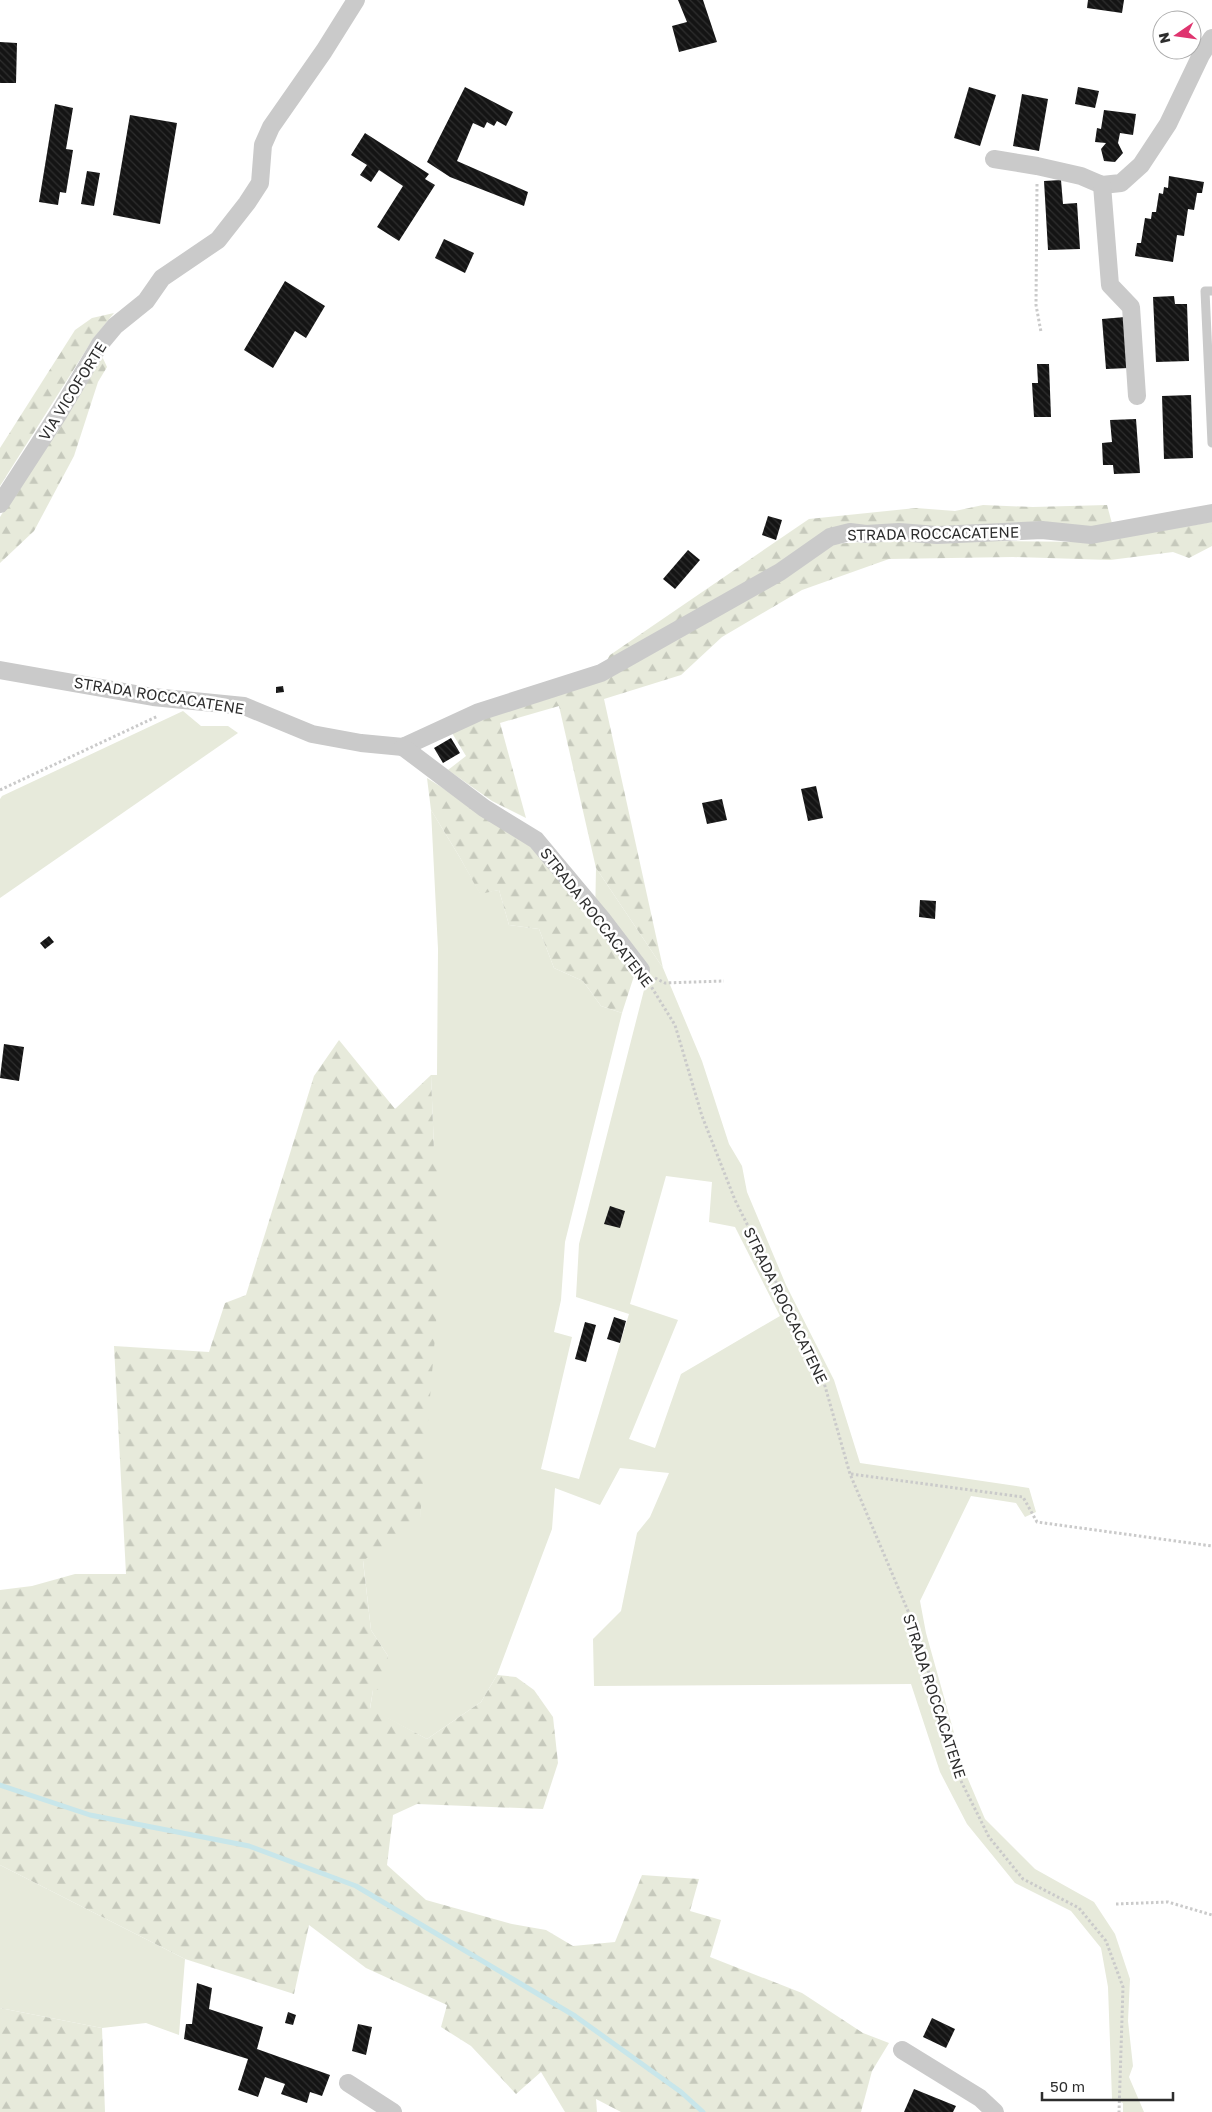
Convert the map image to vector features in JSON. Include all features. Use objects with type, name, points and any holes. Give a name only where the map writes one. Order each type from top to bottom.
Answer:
[{"type":"street","name":"VIA VICOFORTE","points":[[0,504],[59,413],[100,344],[115,326],[146,300],[162,278],[218,240],[247,203],[260,182],[263,145],[270,127],[318,59],[356,0]]},
{"type":"street","points":[[994,159],[1080,176],[1102,185],[1122,183],[1141,164],[1168,124],[1201,55],[1212,38]]},
{"type":"street","points":[[1102,185],[1110,285],[1131,307],[1137,396]]},
{"type":"street","name":"STRADA ROCCACATENE","points":[[0,670],[153,697],[244,706],[312,734],[361,743],[403,747],[479,712],[601,673],[780,572],[830,537],[850,532],[866,534],[899,532],[938,534],[1042,530],[1091,535],[1212,513]]},
{"type":"street","name":"STRADA ROCCACATENE","points":[[403,747],[484,808],[536,840],[602,919],[641,970]]},
{"type":"street","points":[[902,2050],[980,2098],[995,2112]]},
{"type":"street","points":[[348,2083],[393,2112]]},
{"type":"lane","points":[[1212,291],[1205,291],[1212,443]]},
{"type":"path","points":[[1037,166],[1036,305],[1041,332]]},
{"type":"path","points":[[0,790],[163,714]]},
{"type":"path","points":[[641,970],[665,983],[724,981]]},
{"type":"path","name":"STRADA ROCCACATENE","points":[[641,970],[674,1025],[702,1116],[735,1200],[821,1372],[850,1474],[919,1637],[956,1771],[989,1836],[1023,1879],[1078,1908],[1106,1941],[1123,1987],[1119,2112]]},
{"type":"path","points":[[850,1474],[1023,1497],[1037,1522],[1212,1546]]},
{"type":"path","points":[[1116,1904],[1168,1902],[1212,1915]]},
{"type":"green space","points":[[114,313],[93,339],[0,486],[0,448],[75,330],[92,318]]},
{"type":"green space","points":[[101,354],[107,367],[98,382],[74,456],[34,531],[0,563],[0,517]]},
{"type":"green space","points":[[983,505],[1033,507],[1107,505],[1113,527],[851,528],[775,567],[604,665],[610,655],[809,519],[916,508],[955,511]]},
{"type":"green space","points":[[1212,522],[1212,546],[1189,558],[1173,552],[1110,560],[1013,557],[889,559],[802,590],[722,637],[681,675],[604,699],[663,968],[596,868],[559,706],[500,723],[526,818],[492,801],[448,770],[466,756],[452,733],[497,712],[601,676],[831,544],[895,540],[1090,542]]},
{"type":"green space","points":[[183,711],[201,726],[228,726],[238,733],[0,898],[0,799],[2,796]]},
{"type":"green space","points":[[427,778],[530,843],[595,920],[634,976],[622,1013],[601,1006],[583,981],[554,968],[539,929],[509,925],[499,890],[480,894],[431,810]]},
{"type":"green space","points":[[431,810],[480,893],[499,890],[509,925],[539,929],[554,968],[583,981],[601,1006],[622,1013],[565,1242],[561,1300],[554,1332],[572,1337],[541,1469],[579,1479],[629,1314],[576,1297],[579,1244],[644,990],[595,920],[596,868],[663,968],[702,1061],[729,1144],[742,1166],[747,1192],[786,1285],[834,1380],[860,1463],[1029,1488],[1036,1512],[1025,1517],[1016,1503],[971,1496],[920,1601],[926,1633],[965,1772],[985,1819],[1035,1869],[1094,1902],[1115,1934],[1130,1979],[1128,2021],[1133,2066],[1129,2077],[1144,2112],[1123,2112],[1123,2103],[1112,2099],[1108,1987],[1101,1948],[1071,1911],[1015,1883],[967,1824],[940,1772],[911,1684],[594,1686],[593,1639],[621,1611],[637,1533],[650,1517],[669,1473],[620,1468],[600,1505],[555,1488],[552,1529],[497,1675],[481,1702],[427,1739],[370,1709],[373,1690],[388,1656],[371,1630],[363,1560],[420,1518],[434,1149],[431,1075],[437,1075],[438,949]],"holes":[[[666,1176],[712,1182],[709,1222],[735,1227],[780,1316],[681,1374],[655,1448],[629,1439],[678,1320],[630,1304]]]},
{"type":"green space","points":[[339,1040],[395,1109],[431,1075],[434,1149],[439,1153],[440,1276],[420,1519],[363,1561],[371,1630],[388,1656],[382,1689],[373,1690],[370,1708],[427,1739],[481,1702],[497,1675],[516,1677],[534,1690],[553,1717],[558,1763],[543,1809],[417,1804],[393,1815],[387,1865],[426,1900],[512,1924],[546,1930],[573,1946],[615,1942],[642,1875],[699,1879],[690,1911],[721,1920],[710,1957],[802,1993],[863,2033],[889,2043],[872,2071],[861,2112],[621,2112],[596,2099],[597,2112],[565,2112],[541,2072],[516,2094],[471,2046],[441,2027],[447,2005],[366,1968],[309,1925],[294,1994],[185,1959],[0,1865],[0,1590],[32,1586],[75,1574],[126,1574],[114,1346],[209,1352],[225,1303],[246,1295],[314,1076]]},
{"type":"green space","points":[[0,1865],[185,1959],[179,2035],[146,2023],[102,2028],[0,2008]]},
{"type":"green space","points":[[0,2008],[102,2028],[105,2112],[0,2112]]},
{"type":"building","points":[[678,0],[703,0],[717,42],[679,52],[672,26],[687,22]]},
{"type":"building","points":[[1088,0],[1124,0],[1122,13],[1087,8]]},
{"type":"building","points":[[0,42],[17,43],[16,83],[0,83]]},
{"type":"building","points":[[465,87],[513,112],[506,126],[497,121],[494,126],[487,122],[484,128],[473,123],[457,161],[528,192],[524,206],[450,177],[427,162]]},
{"type":"building","points":[[969,87],[996,95],[980,146],[954,138]]},
{"type":"building","points":[[1078,87],[1099,91],[1095,108],[1075,104]]},
{"type":"building","points":[[1022,94],[1048,99],[1039,151],[1013,146]]},
{"type":"building","points":[[55,104],[73,108],[66,149],[73,150],[66,193],[60,192],[58,205],[39,202]]},
{"type":"building","points":[[1104,110],[1136,114],[1133,135],[1120,133],[1118,143],[1123,153],[1115,162],[1104,161],[1101,149],[1106,143],[1095,142],[1097,128],[1101,129]]},
{"type":"building","points":[[130,115],[177,123],[160,224],[113,215]]},
{"type":"building","points":[[365,133],[429,174],[425,179],[435,185],[399,241],[377,227],[403,186],[379,170],[371,182],[360,175],[367,165],[351,155]]},
{"type":"building","points":[[87,171],[100,173],[94,206],[81,204]]},
{"type":"building","points":[[1169,176],[1204,182],[1202,193],[1197,193],[1194,210],[1188,209],[1184,236],[1177,235],[1173,262],[1135,256],[1137,243],[1141,243],[1145,218],[1151,219],[1152,212],[1156,212],[1159,193],[1163,194],[1164,187],[1168,188]]},
{"type":"building","points":[[1061,180],[1063,204],[1077,203],[1080,249],[1048,250],[1044,181]]},
{"type":"building","points":[[444,239],[474,253],[465,273],[435,258]]},
{"type":"building","points":[[285,281],[325,306],[306,338],[295,331],[273,368],[244,350]]},
{"type":"building","points":[[1174,296],[1175,304],[1187,304],[1189,361],[1156,362],[1153,297]]},
{"type":"building","points":[[1125,317],[1129,368],[1106,369],[1102,319]]},
{"type":"building","points":[[1037,364],[1049,364],[1051,417],[1034,417],[1032,383],[1038,383]]},
{"type":"building","points":[[1191,395],[1193,458],[1164,459],[1162,396]]},
{"type":"building","points":[[1136,419],[1140,473],[1114,474],[1113,465],[1103,465],[1102,443],[1112,442],[1110,420]]},
{"type":"building","points":[[768,516],[782,520],[776,540],[762,535]]},
{"type":"building","points":[[688,550],[700,560],[675,589],[663,579]]},
{"type":"building","points":[[283,686],[284,692],[276,693],[276,687]]},
{"type":"building","points":[[451,738],[460,753],[443,763],[434,748]]},
{"type":"building","points":[[816,786],[823,818],[808,821],[801,789]]},
{"type":"building","points":[[722,799],[727,820],[707,824],[702,803]]},
{"type":"building","points":[[920,900],[936,901],[935,919],[919,917]]},
{"type":"building","points":[[49,936],[54,942],[45,949],[40,943]]},
{"type":"building","points":[[4,1044],[24,1047],[19,1081],[0,1078]]},
{"type":"building","points":[[610,1206],[625,1211],[620,1228],[604,1224]]},
{"type":"building","points":[[614,1317],[626,1321],[620,1343],[607,1339]]},
{"type":"building","points":[[585,1322],[596,1325],[586,1362],[575,1359]]},
{"type":"building","points":[[197,1983],[212,1988],[209,2009],[263,2027],[257,2049],[330,2075],[322,2096],[310,2092],[307,2103],[281,2094],[285,2084],[265,2077],[258,2097],[238,2090],[248,2059],[184,2039],[186,2024],[192,2024]]},
{"type":"building","points":[[288,2012],[296,2015],[293,2025],[285,2023]]},
{"type":"building","points":[[932,2018],[955,2029],[946,2048],[923,2037]]},
{"type":"building","points":[[358,2024],[372,2027],[366,2055],[352,2051]]},
{"type":"building","points":[[914,2089],[956,2106],[953,2112],[904,2112]]},
{"type":"waterway","points":[[0,1785],[90,1815],[249,1846],[356,1886],[575,2016],[681,2092],[703,2112]]}]
